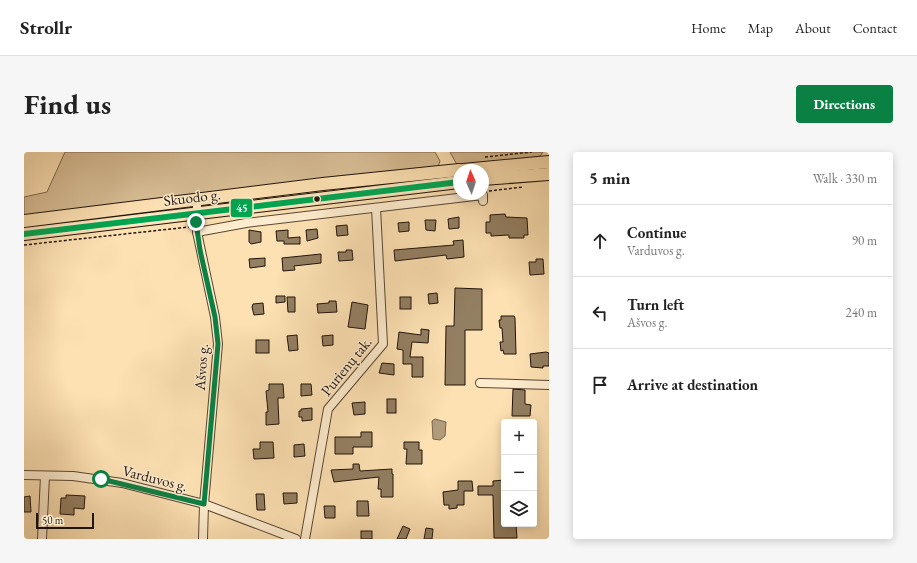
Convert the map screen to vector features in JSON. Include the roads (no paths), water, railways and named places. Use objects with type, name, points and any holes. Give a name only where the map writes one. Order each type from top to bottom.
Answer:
[{"type":"main road","points":[[489,168],[549,162]]},
{"type":"main road","name":"Skuodo g.","points":[[24,221],[453,171]]},
{"type":"main road","points":[[489,179],[549,174]]},
{"type":"main road","name":"Skuodo g.","points":[[24,234],[453,183]]},
{"type":"street","points":[[197,232],[246,223],[483,195],[483,201]]},
{"type":"street","name":"Ašvos g.","points":[[197,200],[197,232],[215,317],[218,344],[204,504],[203,539]]},
{"type":"street","name":"Purienų tak.","points":[[306,539],[328,409],[383,344],[376,208]]},
{"type":"street","points":[[480,383],[549,385]]},
{"type":"street","name":"Varduvos g.","points":[[24,475],[101,479],[204,504],[296,539]]},
{"type":"street","points":[[42,539],[46,476]]}]
